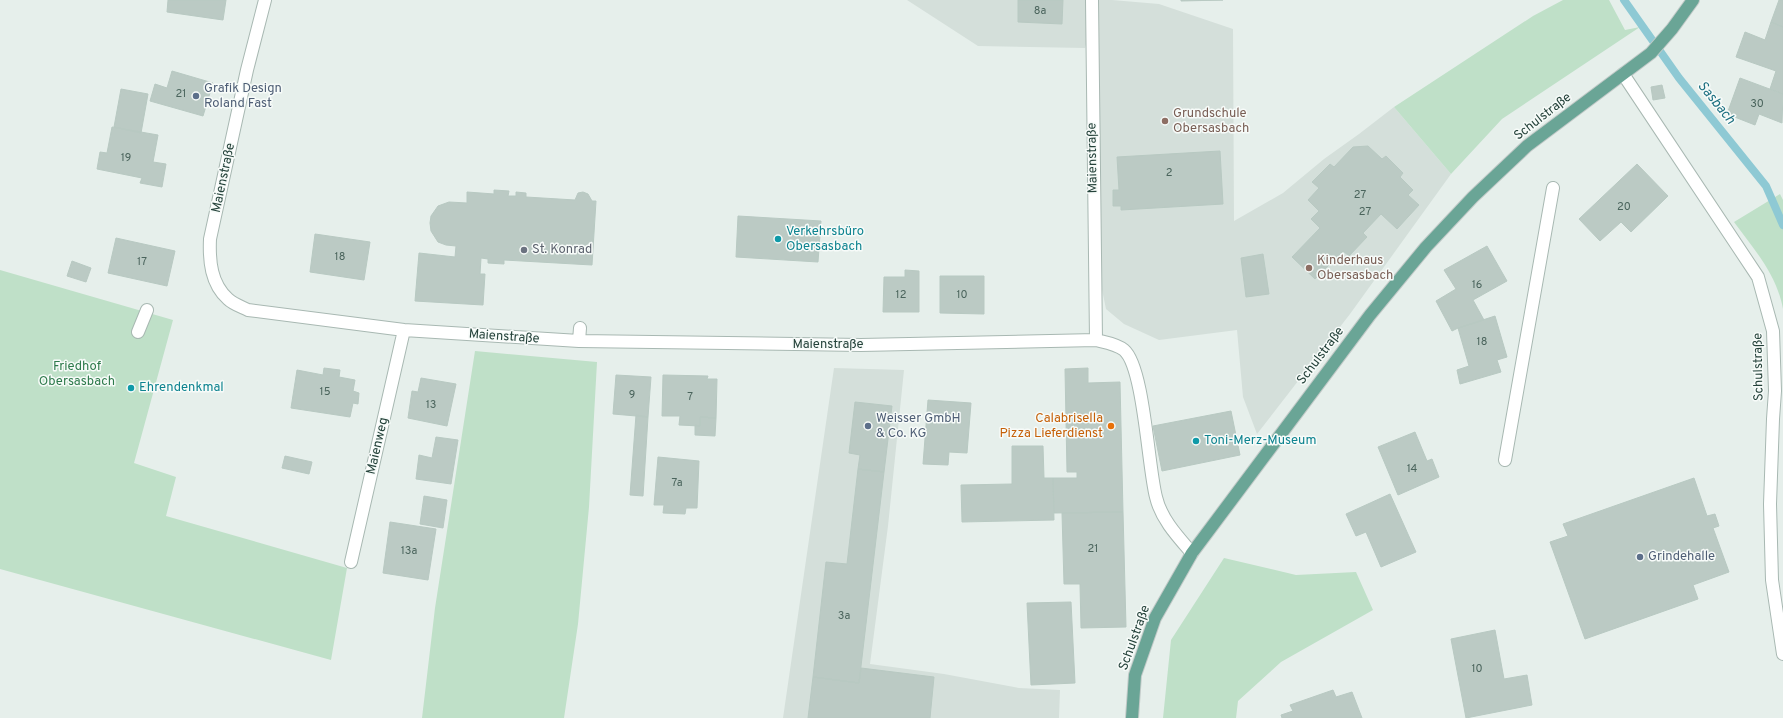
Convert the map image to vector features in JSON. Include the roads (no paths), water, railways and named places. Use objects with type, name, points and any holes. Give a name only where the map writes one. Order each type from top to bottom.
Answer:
[{"type":"main road","name":"Schulstraße","points":[[1132,718],[1135,675],[1155,618],[1192,553],[1370,314],[1426,247],[1473,197],[1527,146],[1651,53],[1694,0]]},
{"type":"street","name":"Maienstraße","points":[[265,0],[247,70],[210,239],[210,261],[216,284],[229,300],[248,310],[404,330],[579,342],[861,345],[1096,340],[1124,350],[1132,361],[1139,386],[1156,498],[1171,529],[1192,553]]},
{"type":"street","name":"Maienstraße","points":[[1092,0],[1097,243],[1096,340]]},
{"type":"street","name":"Schulstraße","points":[[1623,74],[1758,277],[1773,331],[1775,391],[1770,504],[1772,580],[1783,654]]},
{"type":"street","points":[[1504,460],[1553,188]]},
{"type":"street","points":[[138,332],[147,310]]},
{"type":"street","points":[[579,342],[580,328]]},
{"type":"street","name":"Maienweg","points":[[351,562],[404,330]]},
{"type":"waterway","name":"Sasbach","points":[[1624,0],[1679,78],[1766,186],[1783,225]]},
{"type":"place","name":"Grafik Design Roland Fast","points":[[196,96]]},
{"type":"place","name":"Grundschule Obersasbach","points":[[1165,121]]},
{"type":"place","name":"Verkehrsbüro Obersasbach","points":[[778,239]]},
{"type":"place","name":"St. Konrad","points":[[524,250]]},
{"type":"place","name":"Kinderhaus Obersasbach","points":[[1309,268]]},
{"type":"place","name":"Ehrendenkmal","points":[[131,388]]},
{"type":"place","name":"Weisser GmbH & Co. KG","points":[[868,426]]},
{"type":"place","name":"Calabrisella Pizza Lieferdienst","points":[[1111,426]]},
{"type":"place","name":"Toni-Merz-Museum","points":[[1196,441]]},
{"type":"place","name":"Grindehalle","points":[[1640,557]]},
{"type":"park label","name":"Friedhof Obersasbach","points":[[77,374]]}]
